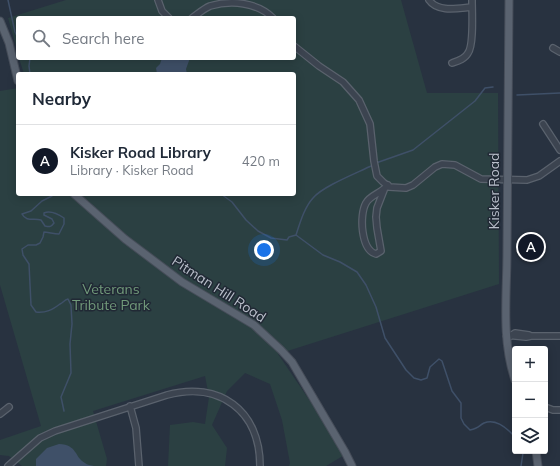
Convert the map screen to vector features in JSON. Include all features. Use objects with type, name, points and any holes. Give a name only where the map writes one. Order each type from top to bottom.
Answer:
[{"type":"main road","name":"Kisker Road","points":[[509,0],[507,179],[509,336],[510,365],[512,371]]},
{"type":"main road","points":[[0,21],[9,43],[16,73]]},
{"type":"main road","name":"Pitman Hill Road","points":[[76,196],[125,239],[182,282],[254,325],[281,350],[292,362],[352,466]]},
{"type":"main road","points":[[536,454],[538,466]]},
{"type":"street","points":[[158,0],[162,11],[167,16]]},
{"type":"street","points":[[429,0],[435,6],[442,8],[472,7]]},
{"type":"street","points":[[452,63],[462,59],[469,53],[471,43],[472,0]]},
{"type":"street","points":[[194,16],[202,10],[217,3],[235,1],[244,2],[260,8],[270,16]]},
{"type":"street","points":[[296,48],[319,66],[343,82],[359,100],[370,124],[375,163],[379,179],[386,188]]},
{"type":"street","points":[[553,48],[560,52]]},
{"type":"street","points":[[543,124],[560,150]]},
{"type":"street","points":[[386,188],[377,208],[377,227],[381,251],[376,254],[370,251],[366,244],[362,229],[362,218],[366,203],[386,188],[406,188],[413,185],[435,167],[447,163],[455,165],[481,179],[527,180],[539,176],[560,161]]},
{"type":"street","points":[[509,336],[514,333],[531,336],[560,336]]},
{"type":"street","points":[[8,466],[40,438],[62,428],[167,394],[184,391],[207,392],[227,400],[240,410],[250,423],[254,432],[259,449],[260,466]]},
{"type":"street","points":[[130,406],[136,428],[139,466]]},
{"type":"street","points":[[0,414],[9,408]]},
{"type":"street","points":[[548,408],[560,410]]},
{"type":"green space","name":"Veterans Tribute Park","points":[[66,0],[401,0],[427,93],[498,93],[499,284],[278,354],[346,454],[326,466],[289,466],[290,463],[282,420],[270,384],[245,373],[227,391],[212,425],[227,448],[225,466],[168,466],[170,425],[193,422],[205,424],[209,397],[205,376],[93,411],[107,459],[106,466],[22,466],[9,456],[0,455],[0,440],[41,426],[0,285],[0,91],[16,88],[16,196],[296,196],[296,72],[23,72],[20,60],[296,60],[296,16],[16,16],[16,46],[8,18]]},
{"type":"water","points":[[161,60],[189,60],[186,69],[187,72],[157,72],[156,68]]},
{"type":"water","points":[[59,444],[70,447],[82,461],[94,466],[36,466],[36,459],[47,448]]},
{"type":"waterway","points":[[8,0],[16,34]]},
{"type":"waterway","points":[[30,60],[30,72]]},
{"type":"waterway","points":[[376,163],[413,150],[475,101],[485,88],[493,87]]},
{"type":"waterway","points":[[517,95],[560,93]]},
{"type":"waterway","points":[[224,196],[232,202],[246,220],[258,231],[271,238],[287,240],[289,237],[296,235],[307,206],[318,193],[332,184],[373,165]]},
{"type":"waterway","points":[[52,196],[42,201],[31,211],[22,214],[28,219],[41,220],[45,226],[48,227],[54,223],[52,219],[44,215],[44,213],[52,212],[59,215],[64,218],[64,224],[59,234],[44,232],[40,243],[36,245],[28,245],[22,249],[23,255],[29,264],[31,305],[36,312],[49,311],[68,299],[71,305],[71,373],[61,397],[64,411]]},
{"type":"waterway","points":[[296,235],[323,255],[340,262],[357,272],[366,285],[376,307],[385,338],[406,370],[414,378],[421,380],[427,378],[430,367],[439,359],[442,361],[452,391],[461,403],[461,418],[470,430],[477,428],[484,423],[493,422],[501,425],[512,434]]},
{"type":"waterway","points":[[521,466],[523,454]]},
{"type":"place","name":"Kisker Road Library","points":[[531,247]]}]
